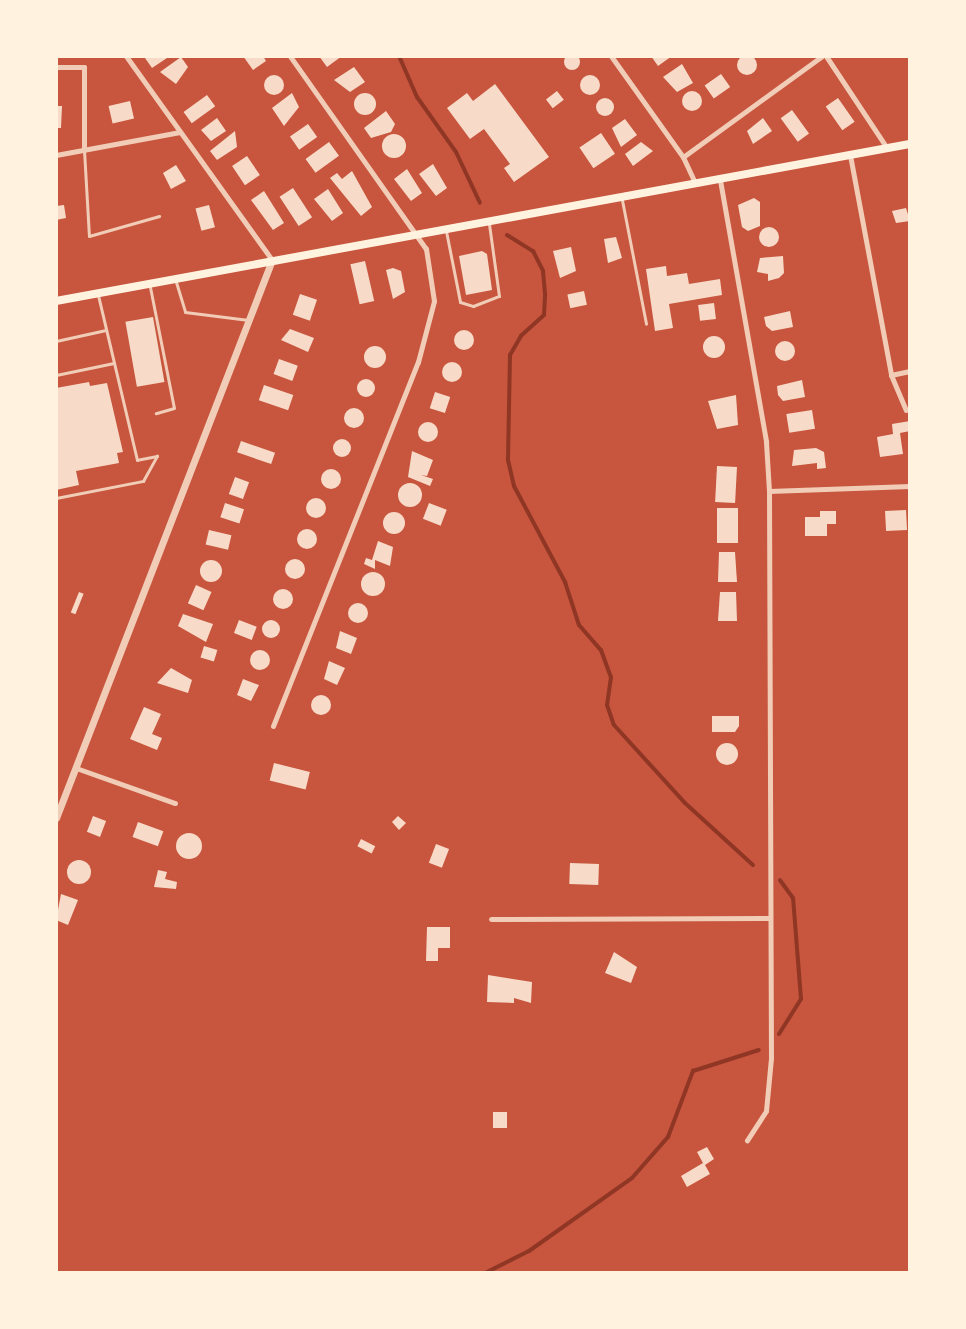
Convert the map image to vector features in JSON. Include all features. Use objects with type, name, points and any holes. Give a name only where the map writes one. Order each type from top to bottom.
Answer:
[{"type":"main road","points":[[56,301],[415,232],[910,144]]},
{"type":"street","points":[[56,818],[272,260],[126,56]]},
{"type":"street","points":[[273,726],[431,323],[434,281],[415,232],[290,56]]},
{"type":"street","points":[[611,56],[683,157],[696,184]]},
{"type":"street","points":[[683,157],[824,56],[887,148]]},
{"type":"street","points":[[56,67],[84,67],[84,150]]},
{"type":"street","points":[[56,155],[180,132]]},
{"type":"street","points":[[850,154],[891,375],[906,410]]},
{"type":"street","points":[[720,180],[766,442],[769,491],[768,1100],[747,1140]]},
{"type":"street","points":[[891,375],[910,371]]},
{"type":"street","points":[[769,491],[910,486]]},
{"type":"street","points":[[76,768],[175,803]]},
{"type":"street","points":[[491,919],[770,918]]},
{"type":"lane","points":[[84,150],[89,236],[159,216]]},
{"type":"lane","points":[[621,197],[646,324]]},
{"type":"lane","points":[[446,227],[460,302],[473,306],[499,296],[488,220]]},
{"type":"lane","points":[[175,278],[185,312],[249,320]]},
{"type":"lane","points":[[149,283],[174,408],[156,413]]},
{"type":"lane","points":[[56,498],[143,481],[157,456],[137,460],[97,293]]},
{"type":"lane","points":[[56,341],[106,330]]},
{"type":"lane","points":[[56,375],[114,363]]},
{"type":"building","points":[[569,54],[575,54],[580,62],[578,68],[569,70],[564,65],[564,59]]},
{"type":"building","points":[[747,55],[754,58],[757,65],[754,72],[747,75],[740,72],[737,65],[740,58]]},
{"type":"building","points":[[170,56],[152,68],[145,58]]},
{"type":"building","points":[[243,56],[263,56],[266,61],[253,70]]},
{"type":"building","points":[[319,56],[342,56],[327,67]]},
{"type":"building","points":[[651,56],[672,56],[658,66]]},
{"type":"building","points":[[181,57],[188,67],[176,84],[160,72]]},
{"type":"building","points":[[682,64],[693,83],[677,92],[663,77]]},
{"type":"building","points":[[354,67],[365,82],[350,92],[334,80]]},
{"type":"building","points":[[721,74],[730,87],[714,99],[705,85]]},
{"type":"building","points":[[274,75],[281,78],[284,85],[281,92],[274,95],[267,92],[264,85],[267,78]]},
{"type":"building","points":[[590,75],[597,78],[600,85],[597,92],[590,95],[583,92],[580,85],[583,78]]},
{"type":"building","points":[[495,84],[549,157],[514,182],[504,168],[510,164],[484,129],[470,139],[447,108],[467,93],[473,101]]},
{"type":"building","points":[[557,91],[564,100],[553,108],[546,100]]},
{"type":"building","points":[[692,91],[699,94],[702,101],[699,108],[692,111],[685,108],[682,101],[685,94]]},
{"type":"building","points":[[292,93],[299,107],[284,126],[272,108]]},
{"type":"building","points":[[361,93],[369,93],[376,104],[369,115],[361,115],[354,108],[354,100]]},
{"type":"building","points":[[207,95],[215,106],[192,123],[184,112]]},
{"type":"building","points":[[605,98],[614,107],[605,116],[596,107]]},
{"type":"building","points":[[838,98],[855,122],[842,130],[826,107]]},
{"type":"building","points":[[130,101],[134,119],[113,123],[109,106]]},
{"type":"building","points":[[56,106],[62,106],[61,128],[56,128]]},
{"type":"building","points":[[792,110],[809,133],[798,142],[781,118]]},
{"type":"building","points":[[386,111],[395,124],[391,132],[371,138],[364,128]]},
{"type":"building","points":[[217,118],[226,131],[211,141],[201,130]]},
{"type":"building","points":[[763,118],[772,131],[753,144],[747,131]]},
{"type":"building","points":[[625,119],[637,135],[621,147],[612,128]]},
{"type":"building","points":[[308,124],[317,137],[299,150],[290,137]]},
{"type":"building","points":[[235,131],[237,147],[217,160],[210,151]]},
{"type":"building","points":[[601,133],[615,154],[593,168],[579,148]]},
{"type":"building","points":[[394,134],[402,138],[406,146],[402,154],[394,158],[386,154],[382,146],[386,138]]},
{"type":"building","points":[[329,142],[339,156],[316,173],[306,159]]},
{"type":"building","points":[[641,142],[653,151],[633,166],[625,154]]},
{"type":"building","points":[[247,156],[260,175],[245,185],[232,166]]},
{"type":"building","points":[[433,164],[447,188],[436,196],[419,174]]},
{"type":"building","points":[[176,165],[186,181],[171,189],[163,173]]},
{"type":"building","points":[[407,169],[422,193],[411,201],[394,179]]},
{"type":"building","points":[[352,171],[372,207],[361,216],[330,178],[337,173],[342,179]]},
{"type":"building","points":[[293,188],[312,217],[299,226],[280,197]]},
{"type":"building","points":[[328,189],[343,213],[332,221],[314,199]]},
{"type":"building","points":[[264,191],[284,223],[273,230],[251,200]]},
{"type":"building","points":[[754,198],[760,202],[760,226],[748,231],[742,227],[738,205]]},
{"type":"building","points":[[64,205],[66,218],[56,220],[56,206]]},
{"type":"building","points":[[209,205],[215,227],[201,231],[195,209]]},
{"type":"building","points":[[906,208],[910,221],[896,223],[892,211]]},
{"type":"building","points":[[769,227],[776,230],[779,237],[776,244],[769,247],[762,244],[759,237],[762,230]]},
{"type":"building","points":[[616,237],[622,258],[608,263],[604,239]]},
{"type":"building","points":[[571,247],[576,271],[560,278],[553,251]]},
{"type":"building","points":[[482,251],[487,254],[492,290],[466,295],[459,256]]},
{"type":"building","points":[[783,256],[784,273],[779,278],[768,281],[768,274],[757,272],[760,258]]},
{"type":"building","points":[[365,261],[374,301],[360,304],[350,264]]},
{"type":"building","points":[[666,266],[667,276],[687,273],[689,284],[720,279],[722,295],[669,304],[673,328],[655,331],[646,269]]},
{"type":"building","points":[[393,268],[401,271],[405,292],[393,299],[386,270]]},
{"type":"building","points":[[584,291],[587,305],[570,308],[567,295]]},
{"type":"building","points":[[300,294],[317,300],[310,321],[293,315]]},
{"type":"building","points":[[714,303],[716,319],[700,321],[698,305]]},
{"type":"building","points":[[790,311],[793,327],[772,331],[766,326],[764,317]]},
{"type":"building","points":[[153,317],[164,382],[137,387],[125,322]]},
{"type":"building","points":[[290,329],[314,338],[308,352],[281,340]]},
{"type":"building","points":[[464,330],[471,333],[474,340],[471,347],[464,350],[457,347],[454,340],[457,333]]},
{"type":"building","points":[[714,336],[722,339],[725,347],[722,355],[714,358],[706,355],[703,347],[706,339]]},
{"type":"building","points":[[785,341],[792,344],[795,351],[792,358],[785,361],[778,358],[775,351],[778,344]]},
{"type":"building","points":[[371,346],[379,346],[386,357],[379,368],[371,368],[364,361],[364,353]]},
{"type":"building","points":[[279,359],[298,366],[292,381],[274,374]]},
{"type":"building","points":[[452,362],[459,365],[462,372],[459,379],[452,382],[445,379],[442,372],[445,365]]},
{"type":"building","points":[[362,379],[370,379],[375,388],[373,395],[362,397],[357,392],[357,384]]},
{"type":"building","points":[[802,380],[805,397],[783,401],[778,395],[777,386]]},
{"type":"building","points":[[89,382],[90,386],[107,383],[123,452],[117,453],[119,463],[76,471],[79,485],[56,490],[56,388]]},
{"type":"building","points":[[264,385],[293,395],[288,410],[259,400]]},
{"type":"building","points":[[435,392],[450,397],[445,413],[430,408]]},
{"type":"building","points":[[736,395],[738,425],[717,429],[708,401]]},
{"type":"building","points":[[354,408],[361,411],[364,418],[361,425],[354,428],[347,425],[344,418],[347,411]]},
{"type":"building","points":[[812,410],[815,429],[789,433],[786,414]]},
{"type":"building","points":[[910,421],[910,431],[900,433],[903,454],[880,457],[877,437],[893,434],[892,424]]},
{"type":"building","points":[[428,422],[435,425],[438,432],[435,439],[428,442],[421,439],[418,432],[421,425]]},
{"type":"building","points":[[338,439],[346,439],[351,448],[349,455],[338,457],[333,452],[333,444]]},
{"type":"building","points":[[241,441],[275,453],[271,464],[237,452]]},
{"type":"building","points":[[816,448],[824,452],[826,468],[817,469],[817,463],[792,466],[794,450]]},
{"type":"building","points":[[412,451],[433,460],[427,476],[421,475],[433,479],[430,486],[408,477]]},
{"type":"building","points":[[717,466],[737,467],[735,503],[715,502]]},
{"type":"building","points":[[331,469],[338,472],[341,479],[338,486],[331,489],[324,486],[321,479],[324,472]]},
{"type":"building","points":[[235,477],[249,482],[243,499],[229,494]]},
{"type":"building","points":[[410,483],[419,486],[422,495],[419,504],[410,507],[401,504],[398,495],[401,486]]},
{"type":"building","points":[[312,498],[320,498],[326,508],[320,518],[312,518],[306,512],[306,504]]},
{"type":"building","points":[[225,503],[244,509],[239,523],[220,517]]},
{"type":"building","points":[[429,503],[447,510],[441,526],[423,519]]},
{"type":"building","points":[[717,508],[738,508],[738,543],[717,543]]},
{"type":"building","points":[[906,510],[907,530],[886,531],[885,511]]},
{"type":"building","points":[[820,511],[836,511],[836,524],[827,524],[827,536],[805,536],[805,517],[820,517]]},
{"type":"building","points":[[394,512],[405,523],[394,534],[383,523]]},
{"type":"building","points":[[307,529],[314,532],[317,539],[314,546],[307,549],[300,546],[297,539],[300,532]]},
{"type":"building","points":[[209,530],[231,535],[228,550],[206,545]]},
{"type":"building","points":[[378,541],[393,547],[390,566],[375,560],[375,569],[364,564],[366,558],[372,560]]},
{"type":"building","points":[[719,552],[735,552],[737,582],[718,582]]},
{"type":"building","points":[[295,559],[302,562],[305,569],[302,576],[295,579],[288,576],[285,569],[288,562]]},
{"type":"building","points":[[211,560],[219,563],[222,571],[219,579],[211,582],[203,579],[200,571],[203,563]]},
{"type":"building","points":[[373,572],[384,579],[385,584],[378,595],[373,596],[362,589],[361,584],[368,573]]},
{"type":"building","points":[[196,585],[212,592],[203,610],[188,603]]},
{"type":"building","points":[[283,589],[290,592],[293,599],[290,606],[283,609],[276,606],[273,599],[276,592]]},
{"type":"building","points":[[79,592],[84,594],[75,614],[71,612]]},
{"type":"building","points":[[720,592],[736,592],[737,621],[718,621]]},
{"type":"building","points":[[358,603],[365,606],[368,613],[365,620],[358,623],[351,620],[348,613],[351,606]]},
{"type":"building","points":[[183,614],[213,624],[206,642],[178,626]]},
{"type":"building","points":[[239,620],[257,627],[252,640],[234,633]]},
{"type":"building","points":[[267,620],[275,620],[280,629],[278,636],[267,638],[262,633],[262,625]]},
{"type":"building","points":[[340,631],[357,638],[351,654],[336,648]]},
{"type":"building","points":[[204,646],[217,650],[214,662],[200,657]]},
{"type":"building","points":[[260,650],[267,653],[270,660],[267,667],[260,670],[253,667],[250,660],[253,653]]},
{"type":"building","points":[[329,661],[345,668],[337,685],[324,679]]},
{"type":"building","points":[[171,668],[192,680],[188,693],[157,683]]},
{"type":"building","points":[[243,679],[259,685],[251,701],[237,695]]},
{"type":"building","points":[[321,695],[328,698],[331,705],[328,712],[321,715],[314,712],[311,705],[314,698]]},
{"type":"building","points":[[144,707],[161,714],[152,734],[162,738],[157,750],[130,739]]},
{"type":"building","points":[[712,716],[739,716],[739,726],[735,732],[712,732]]},
{"type":"building","points":[[727,743],[738,754],[727,765],[716,754]]},
{"type":"building","points":[[274,763],[310,772],[306,789],[270,780]]},
{"type":"building","points":[[93,816],[106,821],[100,837],[87,832]]},
{"type":"building","points":[[398,816],[406,823],[399,830],[392,822]]},
{"type":"building","points":[[138,822],[163,831],[158,846],[133,837]]},
{"type":"building","points":[[189,833],[198,837],[202,846],[198,855],[189,859],[180,855],[176,846],[180,837]]},
{"type":"building","points":[[361,839],[375,846],[372,853],[357,846]]},
{"type":"building","points":[[436,844],[449,849],[442,868],[429,863]]},
{"type":"building","points":[[74,860],[84,860],[91,867],[91,877],[84,884],[74,884],[67,877],[67,867]]},
{"type":"building","points":[[570,863],[599,864],[598,885],[569,884]]},
{"type":"building","points":[[158,870],[167,872],[165,879],[177,882],[176,889],[154,887]]},
{"type":"building","points":[[61,894],[78,900],[68,925],[56,920]]},
{"type":"building","points":[[427,927],[450,927],[450,948],[438,948],[438,961],[426,961]]},
{"type":"building","points":[[614,952],[637,967],[631,983],[605,973]]},
{"type":"building","points":[[488,975],[532,982],[531,1003],[514,998],[514,1003],[487,1002]]},
{"type":"building","points":[[493,1112],[507,1112],[507,1128],[493,1128]]},
{"type":"building","points":[[707,1147],[714,1159],[705,1165],[710,1174],[687,1187],[681,1176],[703,1163],[697,1152]]},
{"type":"waterway","points":[[399,56],[417,97],[456,152],[480,203]]},
{"type":"waterway","points":[[507,235],[533,251],[543,271],[545,296],[544,315],[521,336],[510,355],[508,460],[514,486],[565,582],[579,625],[601,650],[611,677],[607,705],[614,725],[685,803],[753,865]]},
{"type":"waterway","points":[[779,1034],[801,999],[793,898],[780,880]]},
{"type":"waterway","points":[[485,1273],[529,1251],[632,1178],[668,1137],[693,1071],[759,1050]]}]
